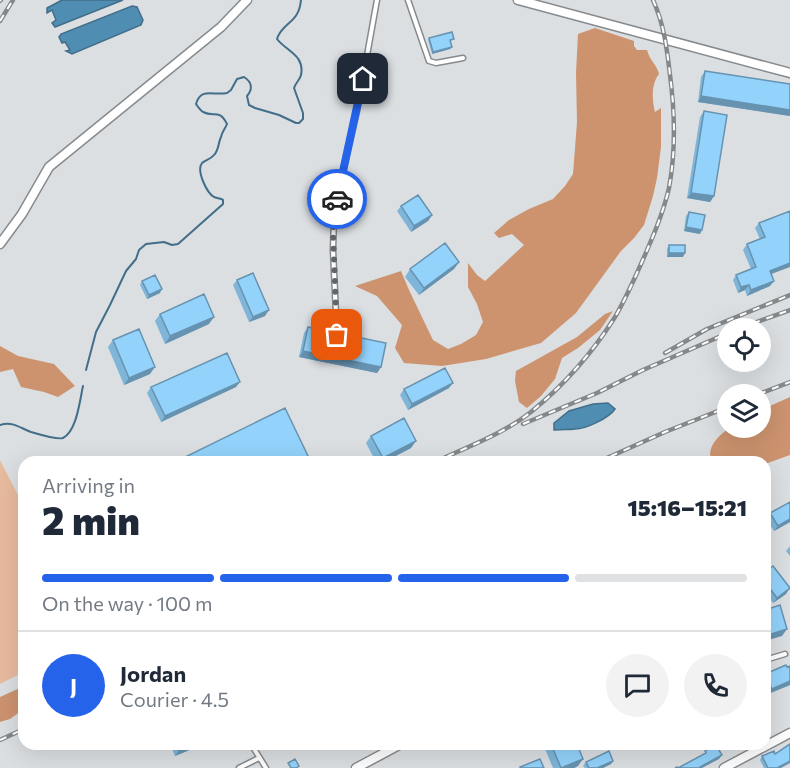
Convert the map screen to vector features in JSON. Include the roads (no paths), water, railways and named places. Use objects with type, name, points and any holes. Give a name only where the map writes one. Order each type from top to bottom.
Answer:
[{"type":"street","points":[[0,244],[22,214],[49,167],[221,27],[247,0]]},
{"type":"street","points":[[518,0],[790,73]]},
{"type":"street","points":[[771,743],[790,733]]},
{"type":"street","points":[[356,768],[390,750]]},
{"type":"street","points":[[724,768],[758,750]]},
{"type":"lane","points":[[337,335],[333,250],[334,217],[377,0]]},
{"type":"lane","points":[[408,0],[429,61],[436,63],[463,58]]},
{"type":"lane","points":[[771,658],[785,654]]},
{"type":"lane","points":[[255,750],[266,768]]},
{"type":"lane","points":[[239,768],[260,758]]},
{"type":"water","points":[[62,0],[123,0],[55,27],[52,23],[56,20],[52,10],[47,13],[47,8]]},
{"type":"water","points":[[132,6],[137,7],[143,20],[141,25],[72,54],[66,51],[70,50],[65,42],[62,43],[59,37],[61,34]]},
{"type":"water","points":[[608,403],[615,409],[597,422],[580,429],[554,430],[554,423],[569,411],[593,404]]},
{"type":"waterway","points":[[86,370],[96,332],[139,250],[146,244],[164,242],[172,245],[178,244],[223,204],[223,200],[211,195],[200,171],[202,163],[216,153],[227,124],[221,116],[203,112],[196,104],[198,99],[208,93],[227,93],[237,79],[244,77],[251,86],[247,96],[249,105],[296,123],[303,119],[294,88],[301,75],[300,63],[298,58],[277,39],[279,33],[297,14],[301,0]]},
{"type":"waterway","points":[[0,425],[13,424],[31,432],[63,438],[75,422],[83,386]]},
{"type":"railway","points":[[0,21],[13,0]]},
{"type":"railway","points":[[448,456],[509,427],[543,402],[587,356],[615,317],[629,291],[664,207],[673,160],[672,89],[662,27],[653,0]]},
{"type":"railway","points":[[665,353],[707,329],[790,295]]},
{"type":"railway","points":[[768,318],[790,310]]},
{"type":"railway","points":[[523,424],[717,338]]},
{"type":"railway","points":[[771,389],[790,382]]},
{"type":"railway","points":[[611,456],[717,411]]},
{"type":"railway","points":[[0,740],[18,732]]}]
